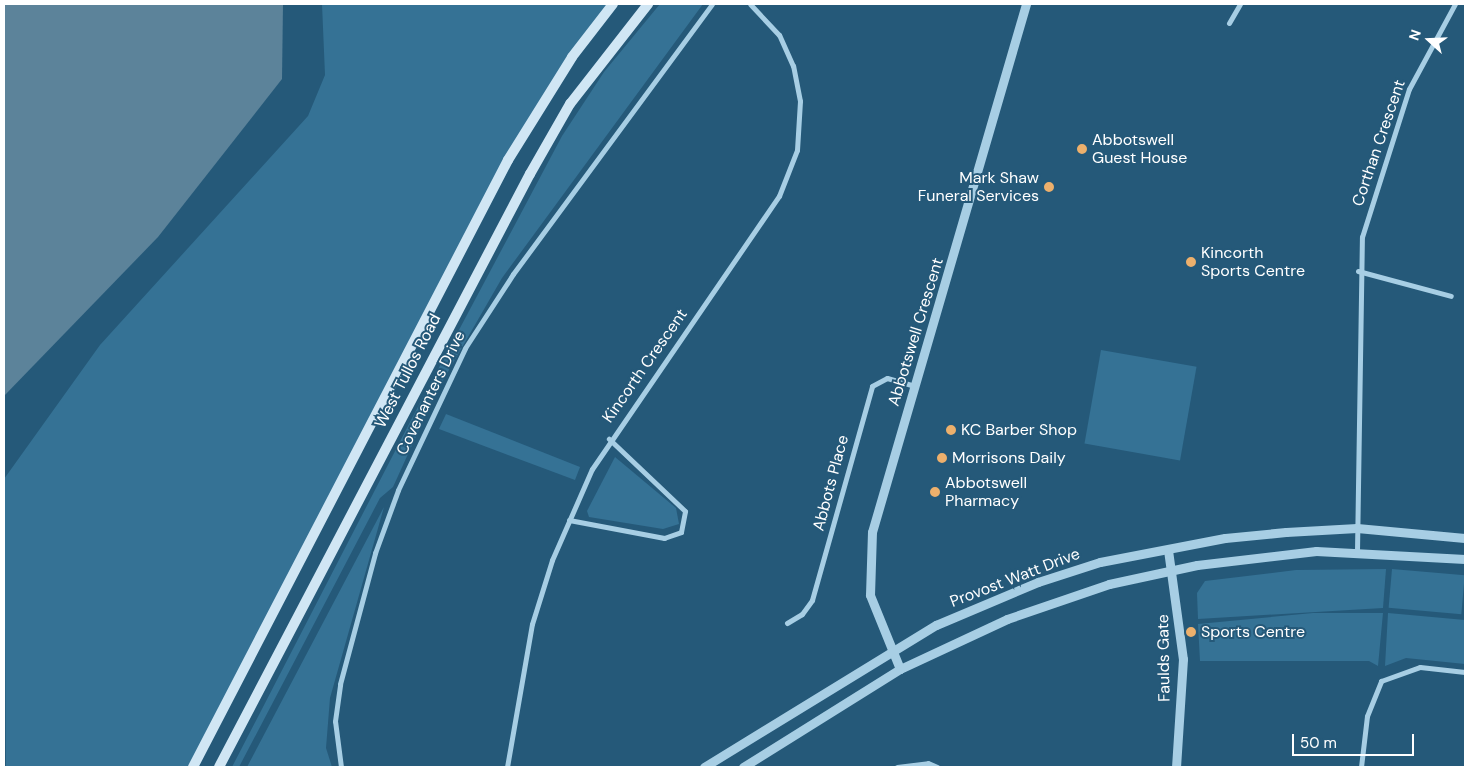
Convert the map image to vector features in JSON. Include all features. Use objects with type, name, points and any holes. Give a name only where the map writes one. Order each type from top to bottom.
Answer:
[{"type":"main road","name":"West Tullos Road","points":[[193,767],[508,160],[572,56],[614,4]]},
{"type":"main road","name":"West Tullos Road","points":[[219,767],[530,174],[570,104],[648,4]]},
{"type":"street","name":"Covenanters Drive","points":[[341,767],[335,721],[340,684],[375,553],[398,490],[464,348],[530,250],[712,4]]},
{"type":"street","name":"Kincorth Crescent","points":[[507,767],[532,624],[569,520],[609,439],[779,196],[797,150],[800,101],[794,66],[779,35],[750,4]]},
{"type":"street","name":"Abbotswell Crescent","points":[[900,669],[872,601],[869,556],[915,386],[1026,4]]},
{"type":"street","points":[[1228,23],[1240,4]]},
{"type":"street","name":"Corthan Crescent","points":[[1357,550],[1358,271],[1362,237],[1391,136],[1409,89],[1455,4]]},
{"type":"street","points":[[1358,271],[1452,296]]},
{"type":"street","name":"Abbots Place","points":[[787,623],[802,614],[812,600],[872,386],[887,378],[915,386]]},
{"type":"street","points":[[569,520],[664,538],[681,532],[686,521],[681,506],[609,439]]},
{"type":"street","name":"Provost Watt Drive","points":[[704,767],[891,649],[1038,582],[1100,562],[1224,538],[1358,528],[1465,538]]},
{"type":"street","name":"Faulds Gate","points":[[1168,550],[1174,571],[1183,659],[1176,767]]},
{"type":"street","points":[[743,767],[900,669],[1051,602],[1174,571],[1248,558],[1357,550],[1465,558]]},
{"type":"street","points":[[1362,767],[1367,716],[1381,681],[1420,667],[1465,672]]},
{"type":"street","points":[[897,767],[912,763],[937,767]]},
{"type":"shaded area","points":[[4,4],[283,4],[282,79],[158,237],[4,396]]},
{"type":"shaded area","points":[[322,4],[613,4],[551,89],[193,767],[6,767],[4,479],[100,345],[308,116],[325,75]]},
{"type":"shaded area","points":[[660,4],[703,4],[502,278],[434,396],[426,392],[562,136],[604,72]]},
{"type":"shaded area","points":[[1101,350],[1197,367],[1180,460],[1085,444]]},
{"type":"shaded area","points":[[424,395],[433,399],[393,487],[380,498],[239,767],[232,767]]},
{"type":"shaded area","points":[[446,414],[580,467],[575,480],[439,429]]},
{"type":"shaded area","points":[[615,457],[676,508],[679,524],[663,529],[589,517],[587,511]]},
{"type":"shaded area","points":[[384,507],[330,698],[326,748],[332,767],[247,767]]},
{"type":"shaded area","points":[[1386,569],[1383,608],[1198,619],[1197,593],[1205,581],[1296,570]]},
{"type":"shaded area","points":[[1392,569],[1465,575],[1461,614],[1389,608]]},
{"type":"shaded area","points":[[1313,613],[1383,613],[1378,666],[1369,661],[1200,661],[1198,624]]},
{"type":"shaded area","points":[[1388,613],[1465,620],[1465,664],[1406,658],[1385,666]]},
{"type":"place","name":"Abbotswell Guest House","points":[[1082,149]]},
{"type":"place","name":"Mark Shaw Funeral Services","points":[[1049,187]]},
{"type":"place","name":"Kincorth Sports Centre","points":[[1191,262]]},
{"type":"place","name":"KC Barber Shop","points":[[951,430]]},
{"type":"place","name":"Morrisons Daily","points":[[942,458]]},
{"type":"place","name":"Abbotswell Pharmacy","points":[[935,492]]},
{"type":"place","name":"Sports Centre","points":[[1191,632]]}]
